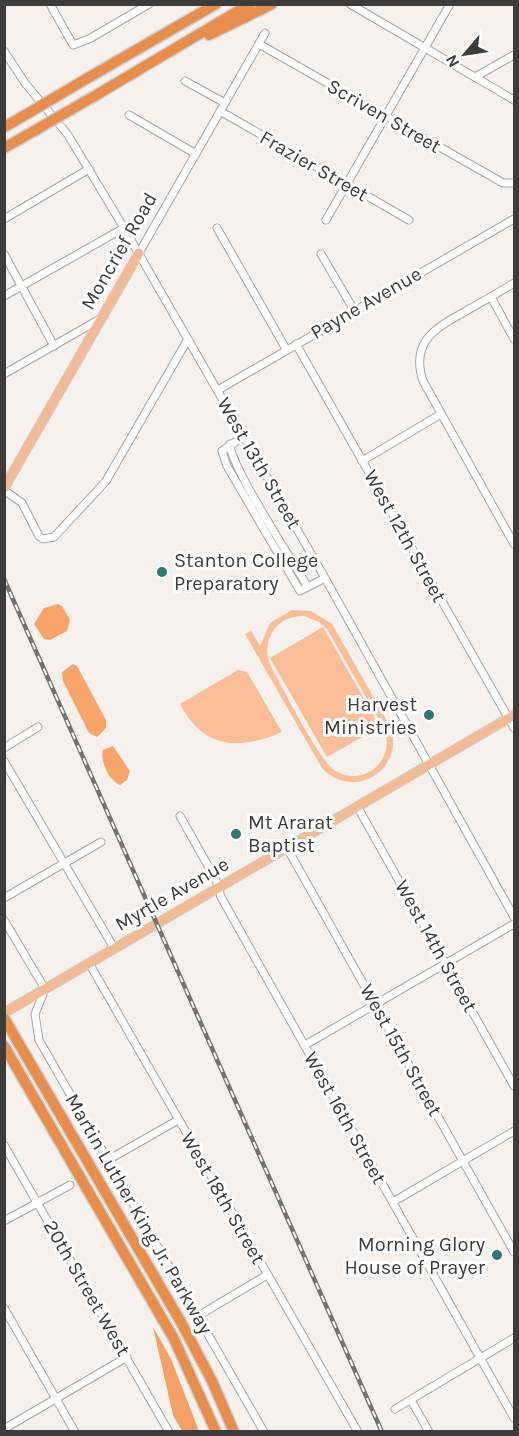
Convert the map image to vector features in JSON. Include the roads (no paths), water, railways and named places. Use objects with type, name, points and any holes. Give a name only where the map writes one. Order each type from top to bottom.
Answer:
[{"type":"highway","points":[[4,148],[250,4]]},
{"type":"highway","points":[[176,49],[220,31],[272,4]]},
{"type":"highway","points":[[4,127],[211,6]]},
{"type":"highway","name":"Martin Luther King Jr. Parkway","points":[[4,1018],[182,1324],[212,1381],[234,1431]]},
{"type":"highway","name":"Martin Luther King Jr. Parkway","points":[[4,1046],[174,1339],[217,1431]]},
{"type":"main road","name":"Moncrief Road","points":[[4,489],[139,253]]},
{"type":"main road","name":"Myrtle Avenue","points":[[4,1013],[512,717]]},
{"type":"street","points":[[50,4],[73,45],[89,39],[149,4]]},
{"type":"street","points":[[129,4],[134,13]]},
{"type":"street","points":[[351,4],[514,100]]},
{"type":"street","points":[[326,220],[450,4]]},
{"type":"street","name":"Moncrief Road","points":[[139,253],[265,33]]},
{"type":"street","name":"Scriven Street","points":[[259,44],[502,183],[513,183]]},
{"type":"street","points":[[475,77],[514,55]]},
{"type":"street","name":"West 13th Street","points":[[6,56],[68,135],[139,253],[325,578],[514,917]]},
{"type":"street","points":[[185,81],[225,103]]},
{"type":"street","name":"Frazier Street","points":[[220,111],[409,220]]},
{"type":"street","points":[[129,115],[196,154]]},
{"type":"street","points":[[4,219],[89,169]]},
{"type":"street","name":"Payne Avenue","points":[[218,390],[514,219]]},
{"type":"street","points":[[4,296],[124,228]]},
{"type":"street","points":[[217,228],[286,349]]},
{"type":"street","points":[[4,254],[54,346]]},
{"type":"street","points":[[321,254],[354,310]]},
{"type":"street","points":[[514,284],[433,331],[420,355],[423,381],[514,544]]},
{"type":"street","points":[[491,297],[514,339]]},
{"type":"street","points":[[4,374],[102,318]]},
{"type":"street","points":[[4,489],[22,503],[39,536],[43,539],[54,537],[106,481],[188,339]]},
{"type":"street","name":"West 12th Street","points":[[296,344],[512,717],[514,728]]},
{"type":"street","points":[[362,460],[441,414]]},
{"type":"street","points":[[244,436],[222,451],[227,466],[300,591],[325,578]]},
{"type":"street","points":[[4,748],[38,727]]},
{"type":"street","points":[[4,761],[114,948]]},
{"type":"street","name":"West 14th Street","points":[[357,806],[514,1086]]},
{"type":"street","name":"West 16th Street","points":[[180,816],[219,887],[221,897],[514,1418]]},
{"type":"street","points":[[4,898],[101,842]]},
{"type":"street","name":"West 15th Street","points":[[287,848],[514,1252]]},
{"type":"street","points":[[4,920],[45,989],[35,1014],[39,1040],[264,1431]]},
{"type":"street","points":[[305,1045],[514,924]]},
{"type":"street","name":"West 18th Street","points":[[89,963],[358,1431]]},
{"type":"street","points":[[108,1160],[178,1120]]},
{"type":"street","points":[[393,1202],[514,1131]]},
{"type":"street","name":"20th Street West","points":[[4,1145],[169,1431]]},
{"type":"street","points":[[4,1221],[70,1185]]},
{"type":"street","points":[[198,1316],[267,1275]]},
{"type":"street","points":[[4,1308],[75,1431]]},
{"type":"street","points":[[395,1409],[514,1338]]},
{"type":"street","points":[[4,1429],[127,1358]]},
{"type":"street","points":[[411,1400],[429,1431]]},
{"type":"railway","points":[[4,579],[382,1432]]},
{"type":"place","name":"Stanton College Preparatory","points":[[162,572]]},
{"type":"place","name":"Harvest Ministries","points":[[429,715]]},
{"type":"place","name":"Mt Ararat Baptist","points":[[236,834]]},
{"type":"place","name":"Morning Glory House of Prayer","points":[[497,1255]]}]
